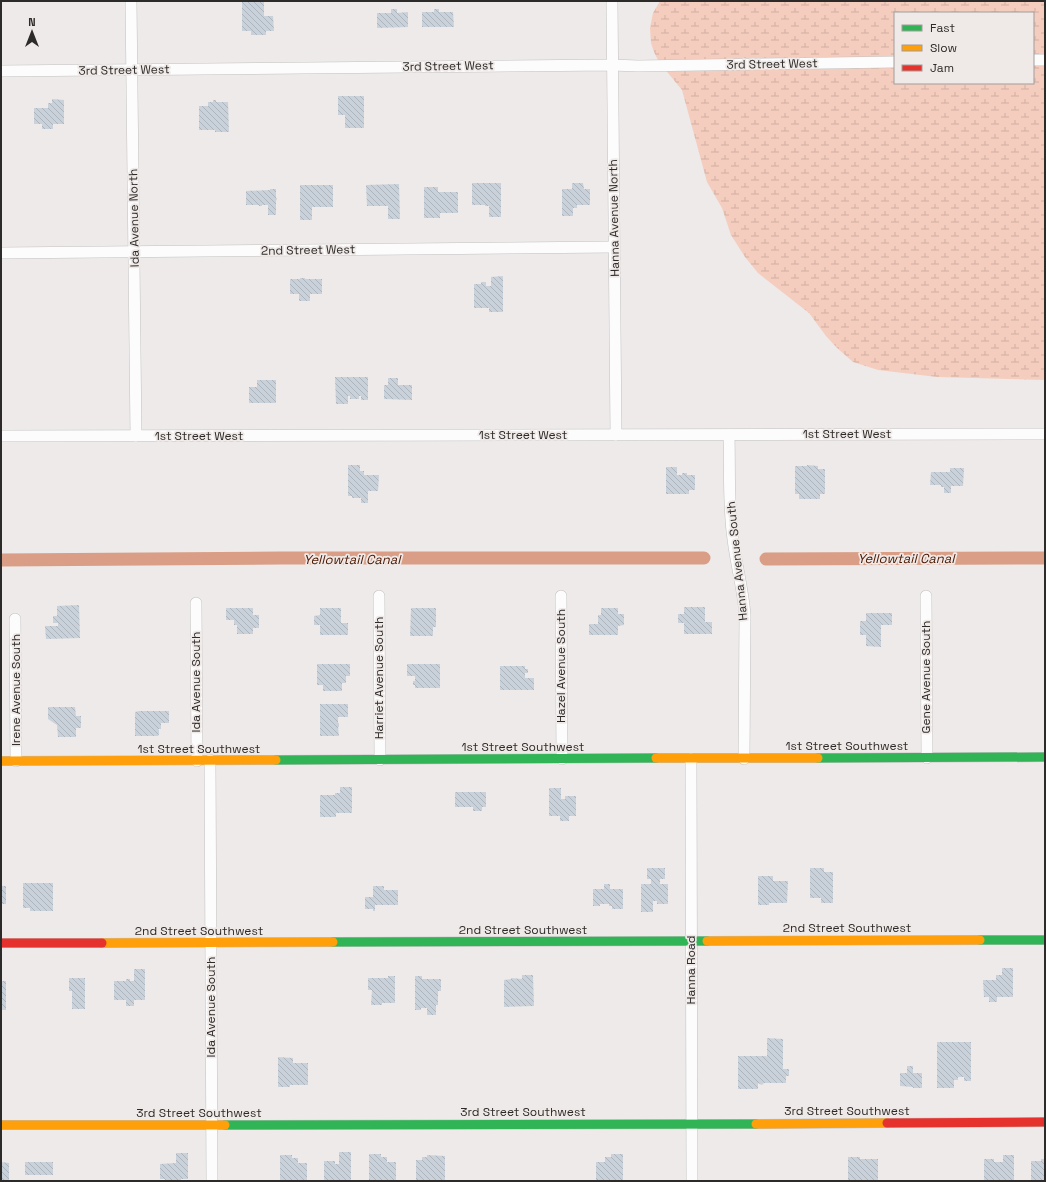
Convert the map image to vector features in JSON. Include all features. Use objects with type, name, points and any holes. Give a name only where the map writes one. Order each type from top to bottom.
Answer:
[{"type":"street","name":"Ida Avenue North","points":[[131,1],[136,436]]},
{"type":"street","name":"Hanna Avenue North","points":[[612,1],[616,435]]},
{"type":"street","points":[[1034,60],[1045,60]]},
{"type":"street","name":"3rd Street West","points":[[1,71],[612,65],[638,66],[894,62]]},
{"type":"street","name":"2nd Street West","points":[[1,253],[614,247]]},
{"type":"street","name":"1st Street West","points":[[1,436],[1045,434]]},
{"type":"street","name":"Hanna Avenue South","points":[[729,435],[732,538],[743,599],[744,615],[744,759]]},
{"type":"street","name":"Harriet Avenue South","points":[[379,596],[380,760]]},
{"type":"street","name":"Hazel Avenue South","points":[[560,596],[562,759]]},
{"type":"street","name":"Gene Avenue South","points":[[926,596],[927,758]]},
{"type":"street","name":"Ida Avenue South","points":[[196,603],[197,761]]},
{"type":"street","name":"Irene Avenue South","points":[[16,619],[16,761]]},
{"type":"street","name":"1st Street Southwest","points":[[1,761],[1045,757]]},
{"type":"street","name":"Hanna Road","points":[[691,759],[692,1181]]},
{"type":"street","name":"Ida Avenue South","points":[[210,760],[212,1181]]},
{"type":"street","name":"2nd Street Southwest","points":[[1,943],[1045,940]]},
{"type":"street","name":"3rd Street Southwest","points":[[1,1125],[212,1126],[1045,1122]]},
{"type":"green space","points":[[660,1],[1045,1],[1045,380],[937,377],[878,370],[853,362],[837,348],[809,313],[758,273],[745,257],[731,235],[722,208],[707,182],[682,90],[659,62],[651,43],[650,28],[653,13]]},
{"type":"building","points":[[242,1],[264,1],[264,16],[273,16],[274,31],[266,31],[266,35],[251,35],[251,31],[242,31]]},
{"type":"building","points":[[391,9],[397,9],[397,13],[408,12],[408,27],[377,28],[377,13],[391,13]]},
{"type":"building","points":[[434,9],[439,9],[439,12],[453,12],[454,27],[422,27],[422,12],[434,12]]},
{"type":"building","points":[[338,96],[364,96],[364,128],[345,128],[345,115],[338,115]]},
{"type":"building","points":[[52,99],[64,100],[64,124],[53,124],[53,129],[42,129],[42,124],[34,124],[34,108],[48,108],[48,103],[52,103]]},
{"type":"building","points":[[213,100],[216,100],[216,102],[228,102],[229,132],[199,130],[199,106],[208,106],[208,102],[213,102]]},
{"type":"building","points":[[472,183],[501,183],[501,217],[489,217],[489,206],[472,205]]},
{"type":"building","points":[[572,183],[583,183],[584,189],[590,189],[590,205],[577,205],[577,208],[573,208],[573,216],[562,216],[562,189],[572,189]]},
{"type":"building","points":[[399,184],[400,219],[388,219],[388,206],[367,206],[366,185]]},
{"type":"building","points":[[300,185],[333,185],[333,207],[312,207],[312,220],[300,220]]},
{"type":"building","points":[[424,187],[438,187],[438,192],[458,192],[458,213],[440,213],[440,218],[424,218]]},
{"type":"building","points":[[276,189],[276,215],[268,215],[268,205],[246,205],[246,191]]},
{"type":"building","points":[[503,276],[503,312],[489,312],[489,308],[474,308],[474,284],[486,282],[486,286],[491,286],[491,277]]},
{"type":"building","points":[[290,279],[322,279],[322,294],[310,294],[310,301],[299,301],[299,294],[290,294]]},
{"type":"building","points":[[335,377],[368,377],[368,400],[361,400],[361,396],[359,396],[359,399],[350,399],[350,396],[348,396],[348,404],[336,404]]},
{"type":"building","points":[[388,378],[398,378],[398,385],[412,385],[412,400],[384,399],[384,385],[388,385]]},
{"type":"building","points":[[257,380],[276,380],[276,403],[249,403],[249,387],[257,387]]},
{"type":"building","points":[[348,465],[360,465],[360,471],[364,471],[364,475],[379,475],[378,491],[368,491],[368,503],[361,503],[361,498],[352,498],[352,496],[348,496]]},
{"type":"building","points":[[795,466],[818,466],[818,469],[825,469],[825,494],[820,494],[820,499],[799,499],[799,494],[795,494]]},
{"type":"building","points":[[666,467],[677,467],[677,475],[687,473],[687,475],[695,475],[695,490],[689,490],[689,494],[666,494]]},
{"type":"building","points":[[950,468],[964,468],[963,486],[951,486],[951,493],[944,493],[944,487],[941,487],[941,485],[930,485],[931,472],[950,472]]},
{"type":"building","points":[[79,605],[80,638],[46,639],[45,626],[58,626],[58,623],[53,623],[53,616],[57,616],[57,606]]},
{"type":"building","points":[[684,607],[705,607],[705,622],[712,622],[712,634],[684,634],[684,623],[678,623],[678,614],[684,614]]},
{"type":"building","points":[[226,608],[253,608],[253,615],[259,615],[259,628],[253,628],[253,634],[237,634],[237,625],[234,625],[234,620],[226,620]]},
{"type":"building","points":[[320,608],[341,608],[341,623],[348,623],[348,635],[320,635],[320,625],[314,625],[314,616],[320,615]]},
{"type":"building","points":[[411,608],[436,608],[436,627],[433,627],[433,636],[410,636]]},
{"type":"building","points":[[601,608],[618,608],[618,614],[624,614],[624,625],[618,626],[618,635],[589,635],[589,624],[598,624],[598,615],[601,615]]},
{"type":"building","points":[[866,613],[892,613],[892,625],[881,625],[881,647],[866,646],[866,635],[860,635],[860,621],[866,621]]},
{"type":"building","points":[[317,664],[350,664],[350,676],[346,676],[346,683],[342,683],[342,691],[323,691],[323,685],[317,685]]},
{"type":"building","points":[[407,664],[440,664],[440,688],[415,688],[413,681],[415,681],[415,676],[407,676]]},
{"type":"building","points":[[500,666],[525,666],[525,669],[528,669],[528,673],[525,673],[525,678],[534,678],[534,690],[500,690]]},
{"type":"building","points":[[320,704],[348,704],[348,717],[338,717],[339,736],[320,736]]},
{"type":"building","points":[[48,707],[75,707],[76,716],[81,716],[81,728],[76,728],[76,737],[58,737],[57,725],[48,719]]},
{"type":"building","points":[[169,711],[169,723],[161,723],[161,729],[158,729],[158,736],[135,736],[135,712]]},
{"type":"building","points":[[340,787],[352,787],[352,813],[336,813],[336,817],[320,817],[320,795],[335,795],[335,793],[340,793]]},
{"type":"building","points":[[549,788],[561,788],[561,799],[565,799],[565,796],[576,796],[576,816],[569,816],[569,821],[560,821],[560,816],[549,816]]},
{"type":"building","points":[[455,792],[486,792],[486,807],[482,807],[482,811],[473,811],[473,807],[455,807]]},
{"type":"building","points":[[647,868],[665,868],[665,879],[660,879],[660,884],[668,884],[668,904],[657,904],[657,901],[653,901],[653,912],[641,912],[641,884],[651,884],[651,879],[647,879]]},
{"type":"building","points":[[810,868],[824,868],[824,872],[833,872],[833,903],[821,903],[821,898],[810,898]]},
{"type":"building","points":[[758,876],[773,876],[773,881],[788,881],[787,903],[769,903],[769,905],[758,905]]},
{"type":"building","points":[[23,883],[53,883],[53,911],[30,911],[30,908],[23,908]]},
{"type":"building","points":[[604,884],[610,884],[610,889],[623,889],[623,909],[612,909],[612,906],[609,906],[609,904],[593,906],[593,889],[604,889]]},
{"type":"building","points":[[1,886],[6,886],[6,904],[1,904]]},
{"type":"building","points":[[373,886],[384,886],[384,890],[398,890],[398,905],[375,905],[375,911],[373,911],[373,909],[365,909],[365,897],[373,897]]},
{"type":"building","points":[[1002,968],[1013,968],[1013,997],[997,997],[997,1002],[989,1002],[989,997],[984,997],[983,980],[996,980],[996,975],[1002,975]]},
{"type":"building","points":[[134,969],[145,969],[145,1000],[134,1000],[134,1006],[126,1006],[126,1000],[114,1000],[114,981],[126,981],[126,979],[130,979],[130,981],[134,981]]},
{"type":"building","points":[[522,975],[533,975],[534,1006],[504,1007],[504,980],[511,978],[522,979]]},
{"type":"building","points":[[388,976],[395,976],[395,1003],[371,1005],[372,990],[368,990],[368,978],[388,978]]},
{"type":"building","points":[[415,976],[422,976],[422,979],[441,979],[441,991],[438,991],[436,1015],[427,1015],[427,1008],[415,1010]]},
{"type":"building","points":[[69,978],[85,978],[85,1009],[72,1009],[72,991],[69,991]]},
{"type":"building","points":[[1,981],[6,981],[6,1010],[1,1010]]},
{"type":"building","points":[[767,1038],[783,1039],[783,1069],[789,1069],[789,1076],[786,1076],[786,1083],[764,1083],[762,1085],[758,1083],[758,1089],[738,1089],[738,1056],[767,1057]]},
{"type":"building","points":[[937,1042],[971,1042],[971,1081],[964,1081],[964,1077],[958,1077],[958,1080],[954,1080],[954,1088],[937,1088]]},
{"type":"building","points":[[278,1057],[293,1058],[293,1063],[308,1063],[308,1085],[278,1087]]},
{"type":"building","points":[[907,1066],[913,1066],[913,1073],[922,1073],[922,1088],[900,1086],[900,1073],[907,1073]]},
{"type":"building","points":[[339,1152],[351,1152],[351,1181],[324,1181],[324,1161],[335,1161],[335,1164],[339,1164]]},
{"type":"building","points":[[176,1153],[188,1153],[188,1179],[181,1179],[181,1181],[165,1181],[165,1179],[160,1179],[160,1164],[176,1163]]},
{"type":"building","points":[[369,1154],[381,1154],[381,1157],[387,1157],[387,1162],[396,1162],[396,1181],[369,1181]]},
{"type":"building","points":[[611,1154],[623,1154],[623,1181],[596,1181],[596,1162],[605,1162],[605,1157],[611,1157]]},
{"type":"building","points":[[280,1155],[292,1155],[292,1158],[298,1158],[298,1163],[307,1163],[307,1181],[280,1181]]},
{"type":"building","points":[[427,1155],[445,1156],[445,1181],[416,1181],[416,1160],[422,1160],[422,1157],[427,1157]]},
{"type":"building","points":[[1003,1155],[1014,1155],[1014,1180],[984,1180],[984,1159],[994,1159],[994,1162],[1003,1162]]},
{"type":"building","points":[[848,1157],[878,1159],[878,1181],[848,1181]]},
{"type":"building","points":[[1041,1159],[1045,1159],[1045,1181],[1031,1181],[1031,1161],[1041,1161]]},
{"type":"building","points":[[1,1162],[9,1163],[9,1181],[1,1181]]},
{"type":"building","points":[[25,1162],[53,1162],[53,1175],[25,1175]]},
{"type":"waterway","name":"Yellowtail Canal","points":[[1,560],[281,558],[704,558]]},
{"type":"waterway","name":"Yellowtail Canal","points":[[766,559],[1045,558]]},
{"type":"traffic: fast","points":[[818,758],[1045,757]]},
{"type":"traffic: fast","points":[[276,760],[656,758]]},
{"type":"traffic: fast","points":[[980,940],[1045,940]]},
{"type":"traffic: fast","points":[[333,942],[707,941]]},
{"type":"traffic: fast","points":[[225,1125],[756,1124]]},
{"type":"traffic: slow","points":[[656,758],[818,758]]},
{"type":"traffic: slow","points":[[1,761],[276,760]]},
{"type":"traffic: slow","points":[[707,941],[980,940]]},
{"type":"traffic: slow","points":[[102,943],[333,942]]},
{"type":"traffic: slow","points":[[756,1124],[887,1123]]},
{"type":"traffic: slow","points":[[1,1125],[225,1125]]},
{"type":"traffic: jam","points":[[1,943],[102,943]]},
{"type":"traffic: jam","points":[[887,1123],[1045,1122]]}]
